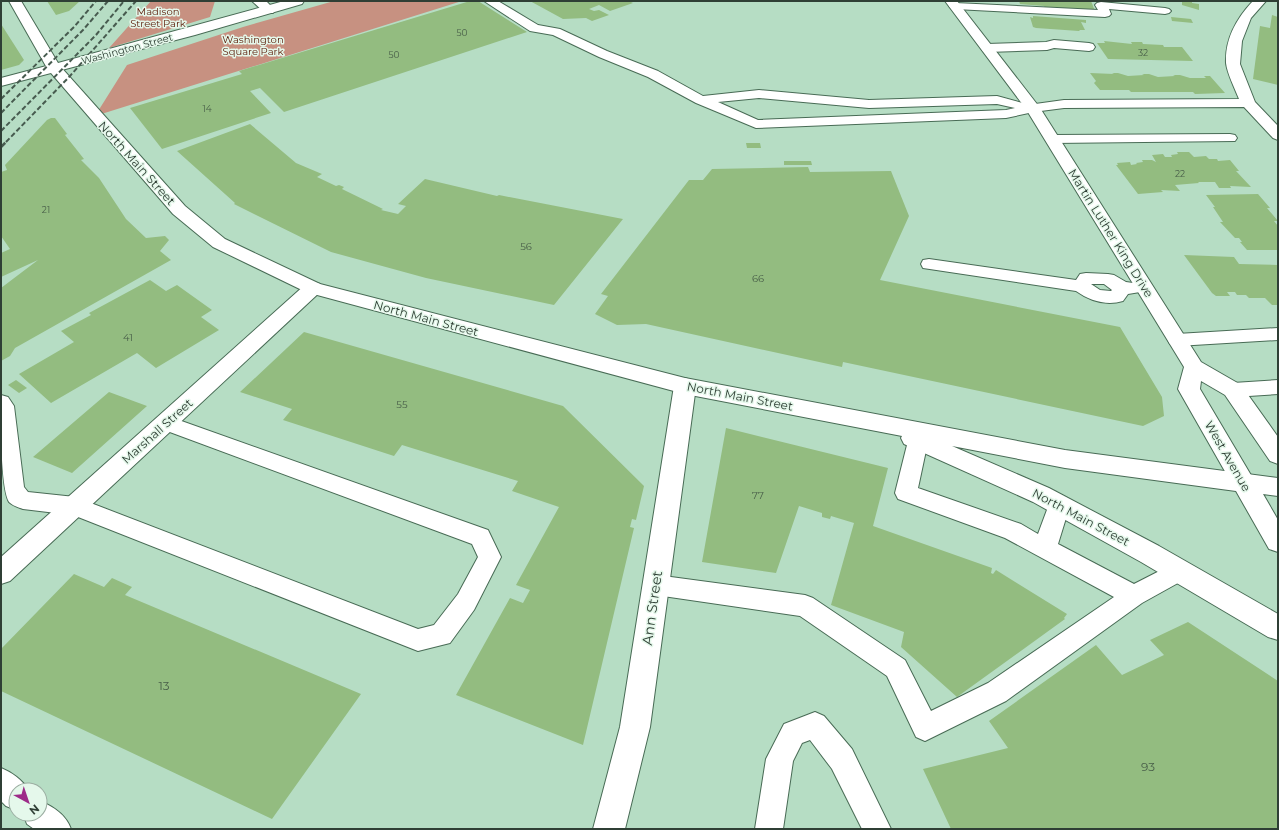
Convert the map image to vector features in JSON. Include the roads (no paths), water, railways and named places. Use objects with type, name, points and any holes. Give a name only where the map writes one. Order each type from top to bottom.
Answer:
[{"type":"main road","name":"North Main Street","points":[[15,1],[54,68],[179,210],[219,243],[313,288],[685,386],[1066,459],[1278,487]]},
{"type":"main road","name":"Washington Street","points":[[1,82],[54,68],[264,5],[298,1]]},
{"type":"main road","points":[[1260,1],[1245,17],[1235,41],[1233,64],[1248,104],[1278,135]]},
{"type":"main road","name":"Martin Luther King Drive","points":[[953,4],[1034,108],[1194,367],[1233,390],[1278,455]]},
{"type":"main road","points":[[1034,108],[1064,104],[1248,104]]},
{"type":"main road","name":"Marshall Street","points":[[1,573],[313,288]]},
{"type":"main road","name":"West Avenue","points":[[1194,367],[1189,389],[1278,542]]},
{"type":"main road","name":"Ann Street","points":[[609,829],[635,728],[685,386]]},
{"type":"main road","name":"North Main Street","points":[[876,423],[1041,495],[1179,571],[1278,628]]},
{"type":"lane","points":[[490,1],[534,28],[556,32],[603,54],[653,74],[701,100],[756,124],[1006,114],[1034,108]]},
{"type":"lane","points":[[953,4],[1105,14],[1102,5],[1165,11]]},
{"type":"lane","points":[[538,16],[551,23],[556,32]]},
{"type":"lane","points":[[988,48],[1047,46],[1054,44],[1089,47]]},
{"type":"lane","points":[[701,100],[759,94],[869,104],[997,100],[1034,108]]},
{"type":"lane","points":[[1053,139],[1230,138]]},
{"type":"lane","points":[[929,264],[1081,286],[1093,295],[1108,297],[1117,297],[1122,288],[1146,289]]},
{"type":"lane","points":[[1177,340],[1278,334]]},
{"type":"lane","points":[[1233,390],[1278,387]]},
{"type":"lane","points":[[1,402],[4,406],[13,487],[17,496],[23,500],[75,506],[418,640],[441,636],[466,602],[490,556],[480,537],[166,423]]},
{"type":"lane","points":[[918,441],[906,493],[1013,531],[1134,596]]},
{"type":"lane","points":[[1045,548],[1059,505]]},
{"type":"lane","points":[[656,585],[805,606],[896,668],[925,728],[997,692],[1134,596],[1179,571]]},
{"type":"lane","points":[[768,829],[780,759],[793,733],[815,725],[842,759],[877,829]]},
{"type":"lane","points":[[48,822],[57,829]]},
{"type":"railway","points":[[1,99],[74,27],[96,1]]},
{"type":"railway","points":[[1,113],[83,30],[108,1]]},
{"type":"railway","points":[[1,131],[96,35],[124,1]]},
{"type":"railway","points":[[6,142],[70,76],[136,1]]},
{"type":"railway","points":[[1,147],[6,142]]},
{"type":"park label","name":"Madison Street Park","points":[[158,16]]},
{"type":"park label","name":"Washington Square Park","points":[[253,44]]}]
